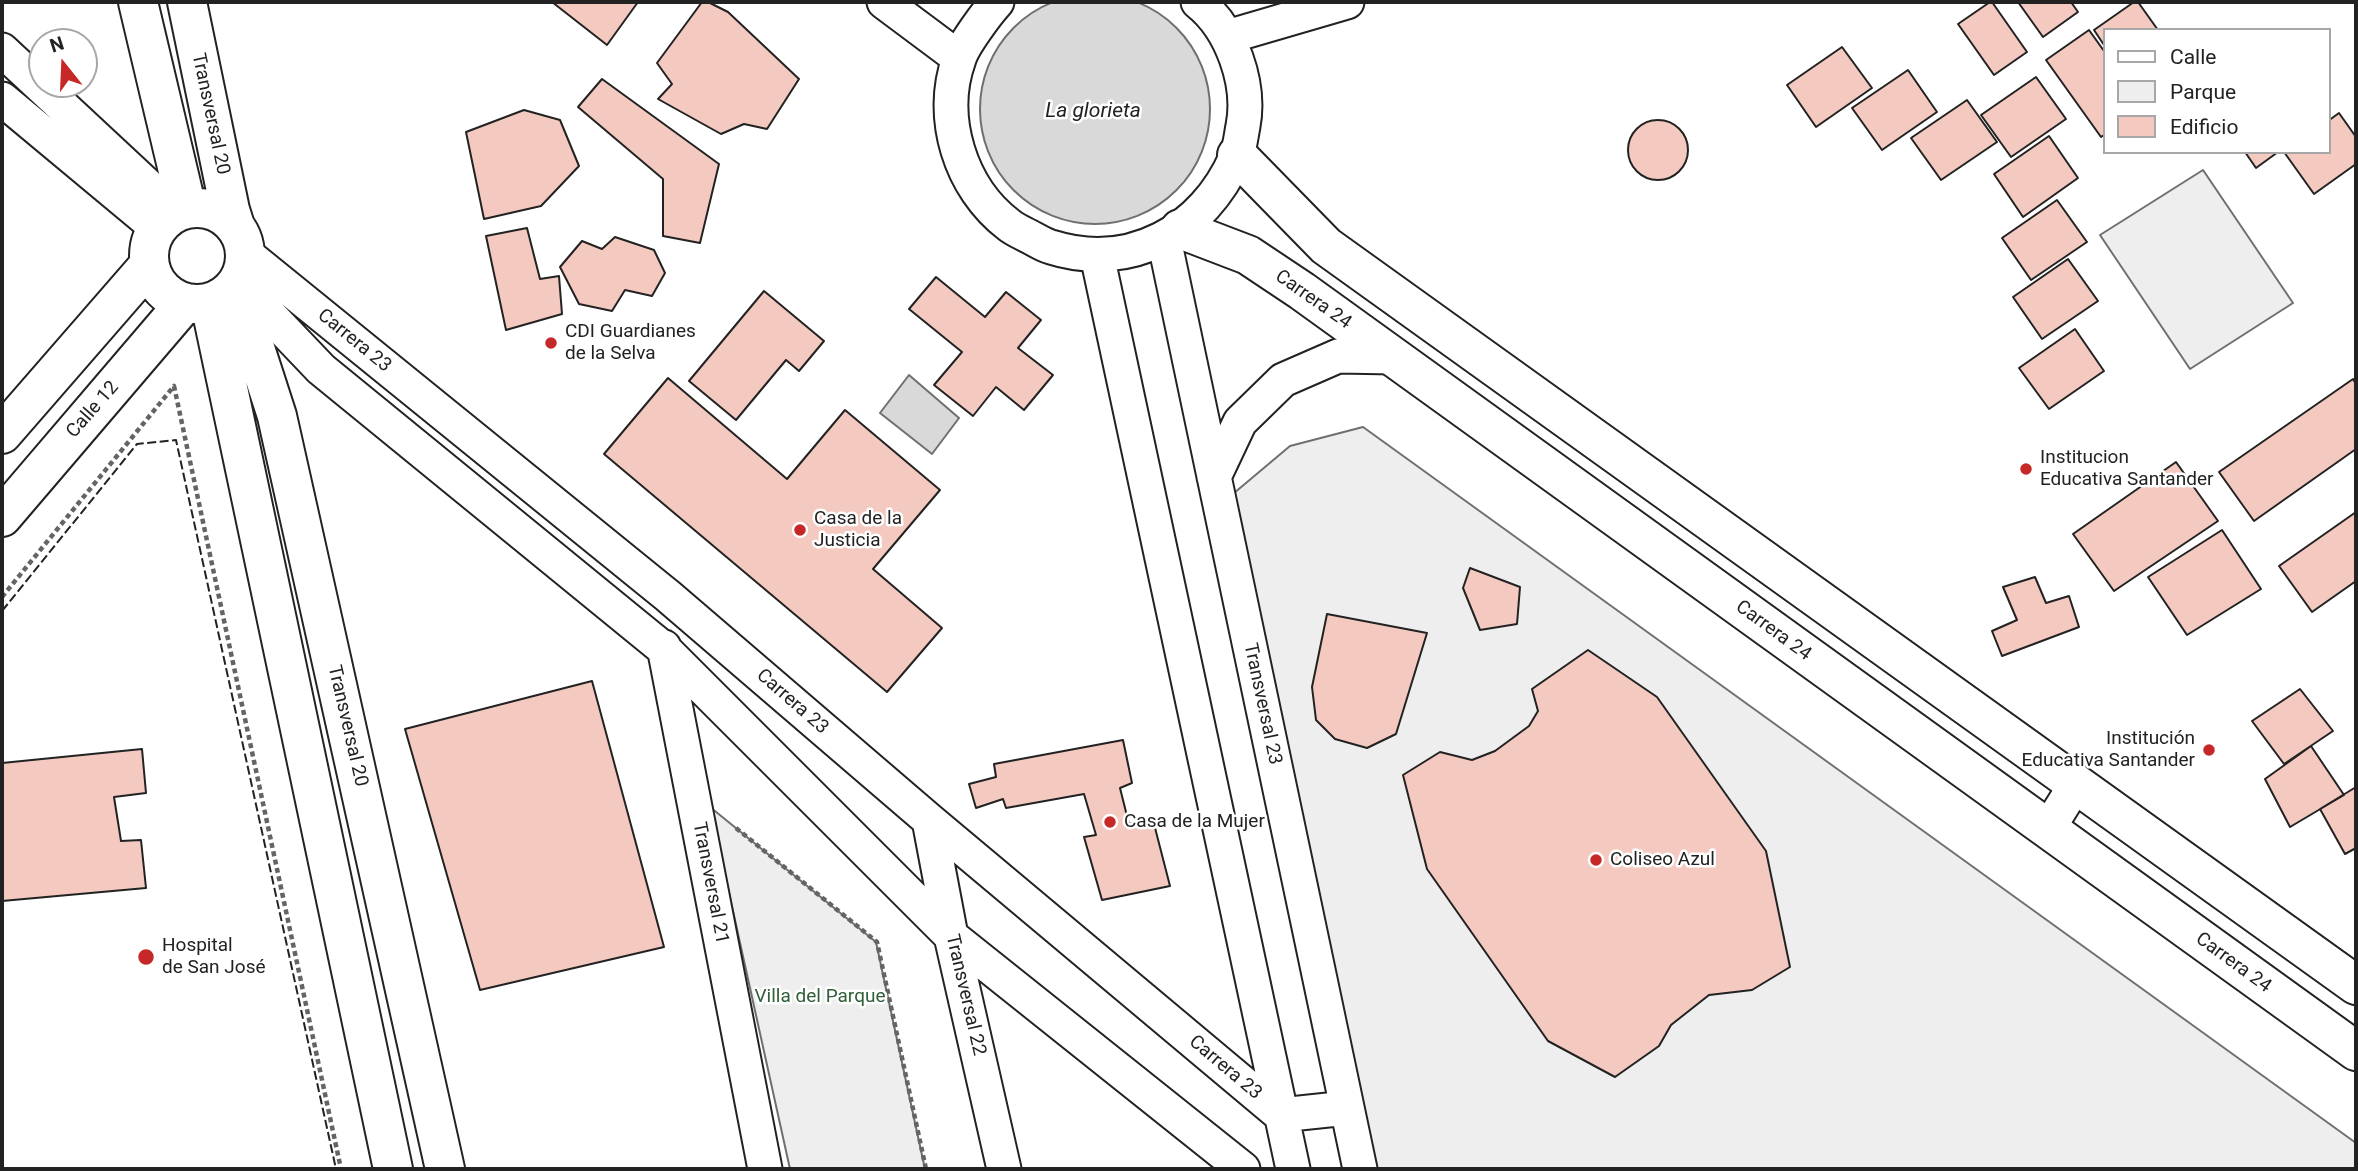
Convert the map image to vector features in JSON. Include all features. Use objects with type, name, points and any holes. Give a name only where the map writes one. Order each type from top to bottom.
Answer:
[{"type":"street","points":[[138,2],[173,216]]},
{"type":"street","name":"Transversal 20","points":[[187,2],[225,276],[393,1169]]},
{"type":"street","points":[[884,2],[959,58]]},
{"type":"street","points":[[995,2],[959,58],[950,104],[956,150],[976,192],[1009,225],[1050,247],[1097,255],[1130,251],[1172,234],[1214,197],[1237,155],[1245,116],[1241,75],[1227,37],[1198,2]]},
{"type":"street","points":[[1227,37],[1347,2]]},
{"type":"street","points":[[2,50],[173,216]]},
{"type":"street","points":[[2,99],[173,216]]},
{"type":"street","points":[[1237,155],[1326,246],[2356,985]]},
{"type":"street","points":[[205,208],[222,214],[225,276],[161,290],[149,265],[149,246],[173,216],[205,208]]},
{"type":"street","name":"Carrera 24","points":[[1172,234],[1248,255],[1302,290],[2356,1051]]},
{"type":"street","name":"Transversal 23","points":[[1172,234],[1214,477],[1360,1169]]},
{"type":"street","points":[[1097,255],[1293,1169]]},
{"type":"street","points":[[2,434],[149,265]]},
{"type":"street","name":"Transversal 20","points":[[225,276],[277,416],[445,1169]]},
{"type":"street","name":"Calle 12","points":[[2,517],[225,276]]},
{"type":"street","name":"Carrera 23","points":[[225,276],[668,596],[929,820],[1281,1115]]},
{"type":"street","name":"Carrera 23","points":[[225,276],[321,369],[664,649],[951,936],[1243,1169]]},
{"type":"street","points":[[1214,477],[1240,422],[1283,380],[1338,356],[1394,357]]},
{"type":"street","name":"Transversal 21","points":[[668,596],[664,649],[765,1169]]},
{"type":"street","points":[[2048,829],[2076,784]]},
{"type":"street","name":"Transversal 22","points":[[929,820],[951,936],[1004,1169]]},
{"type":"street","points":[[1281,1115],[1347,1108]]},
{"type":"path","points":[[2,597],[174,387],[341,1169]]},
{"type":"path","points":[[729,822],[877,942],[926,1169]]},
{"type":"green space","points":[[2203,170],[2293,303],[2190,369],[2100,235]]},
{"type":"green space","points":[[1363,427],[2356,1143],[2356,1169],[1361,1169],[1221,504],[1290,446]]},
{"type":"green space","name":"Villa del Parque","points":[[710,807],[876,942],[925,1169],[790,1169]]},
{"type":"water","name":"La glorieta","points":[[1062,-1],[1128,-1],[1159,13],[1184,36],[1197,55],[1210,98],[1210,120],[1205,142],[1197,163],[1184,182],[1168,198],[1149,211],[1106,224],[1084,224],[1062,219],[1041,211],[1022,198],[1006,182],[993,163],[980,120],[982,87],[999,45],[1031,13]]},
{"type":"water","points":[[909,375],[959,418],[932,454],[880,413]]},
{"type":"building","points":[[552,2],[638,2],[607,45]]},
{"type":"building","points":[[702,2],[708,2],[728,12],[799,79],[767,129],[744,124],[721,134],[658,99],[672,84],[657,63]]},
{"type":"building","points":[[1990,2],[2027,52],[1994,75],[1958,24]]},
{"type":"building","points":[[2018,2],[2071,2],[2078,12],[2043,37]]},
{"type":"building","points":[[2134,2],[2138,2],[2157,28],[2102,28],[2102,42],[2094,30]]},
{"type":"building","points":[[2089,30],[2102,48],[2102,136],[2101,137],[2046,60]]},
{"type":"building","points":[[1842,47],[1872,88],[1816,127],[1787,85]]},
{"type":"building","points":[[1908,70],[1937,112],[1882,150],[1852,108]]},
{"type":"building","points":[[2036,77],[2066,119],[2011,157],[1981,115]]},
{"type":"building","points":[[602,79],[719,164],[700,243],[663,236],[663,179],[578,107]]},
{"type":"building","points":[[1967,100],[1997,142],[1941,180],[1911,138]]},
{"type":"building","points":[[524,110],[560,120],[579,166],[541,206],[484,219],[466,132]]},
{"type":"building","points":[[2339,113],[2356,137],[2356,164],[2314,194],[2285,154],[2330,154],[2330,120]]},
{"type":"building","points":[[1652,120],[1664,120],[1680,128],[1686,138],[1686,162],[1680,172],[1664,180],[1652,180],[1636,172],[1628,156],[1628,144],[1636,128]]},
{"type":"building","points":[[2049,136],[2078,178],[2023,217],[1994,174]]},
{"type":"building","points":[[2246,154],[2275,154],[2256,168]]},
{"type":"building","points":[[2057,200],[2087,242],[2031,280],[2002,238]]},
{"type":"building","points":[[527,228],[540,279],[559,276],[562,314],[506,330],[486,236]]},
{"type":"building","points":[[615,237],[654,250],[665,273],[652,296],[625,290],[612,311],[579,304],[560,267],[582,241],[602,249]]},
{"type":"building","points":[[2068,259],[2098,301],[2042,339],[2013,297]]},
{"type":"building","points":[[936,277],[985,317],[1006,292],[1041,320],[1018,348],[1053,375],[1024,410],[996,387],[973,416],[934,385],[962,352],[909,309]]},
{"type":"building","points":[[764,291],[824,341],[799,371],[786,360],[736,420],[689,381]]},
{"type":"building","points":[[2075,329],[2104,371],[2049,409],[2019,368]]},
{"type":"building","name":"Casa de la Justicia","points":[[668,378],[787,479],[845,410],[940,490],[873,569],[942,628],[887,692],[604,454]]},
{"type":"building","points":[[2353,379],[2356,384],[2356,449],[2254,521],[2219,472]]},
{"type":"building","points":[[2176,462],[2218,521],[2114,591],[2073,534]]},
{"type":"building","points":[[2356,512],[2356,581],[2312,612],[2279,566]]},
{"type":"building","points":[[2222,530],[2261,589],[2187,635],[2148,577]]},
{"type":"building","points":[[1470,568],[1520,587],[1517,624],[1480,630],[1463,588]]},
{"type":"building","points":[[2035,577],[2046,603],[2069,596],[2079,627],[2002,656],[1992,631],[2017,620],[2003,587]]},
{"type":"building","points":[[1327,614],[1427,633],[1396,734],[1367,748],[1335,739],[1316,720],[1312,687]]},
{"type":"building","name":"Coliseo Azul","points":[[1588,650],[1657,697],[1766,851],[1790,967],[1752,990],[1709,995],[1671,1025],[1659,1046],[1615,1077],[1548,1041],[1427,869],[1403,775],[1440,752],[1472,760],[1495,751],[1529,726],[1538,711],[1532,689]]},
{"type":"building","points":[[592,681],[664,947],[480,990],[405,729]]},
{"type":"building","points":[[2300,689],[2333,731],[2284,764],[2252,721]]},
{"type":"building","name":"Casa de la Mujer","points":[[1123,740],[1132,783],[1120,788],[1129,824],[1153,820],[1170,886],[1102,900],[1084,837],[1096,835],[1084,794],[1006,808],[1003,799],[976,808],[969,784],[996,777],[994,764]]},
{"type":"building","points":[[2311,746],[2344,795],[2290,827],[2265,779]]},
{"type":"building","points":[[142,749],[146,793],[114,797],[121,841],[141,840],[146,888],[2,901],[2,763]]},
{"type":"building","points":[[2356,787],[2356,848],[2345,854],[2320,809]]},
{"type":"fence","points":[[2,611],[137,444],[176,440],[336,1169]]},
{"type":"place","name":"CDI Guardianes de la Selva","points":[[551,343]]},
{"type":"place","name":"Institucion Educativa Santander","points":[[2026,469]]},
{"type":"place","name":"Casa de la Justicia","points":[[800,530]]},
{"type":"place","name":"Institución Educativa Santander","points":[[2209,750]]},
{"type":"place","name":"Casa de la Mujer","points":[[1110,822]]},
{"type":"place","name":"Coliseo Azul","points":[[1596,860]]},
{"type":"place","name":"Hospital de San José","points":[[146,957]]}]
